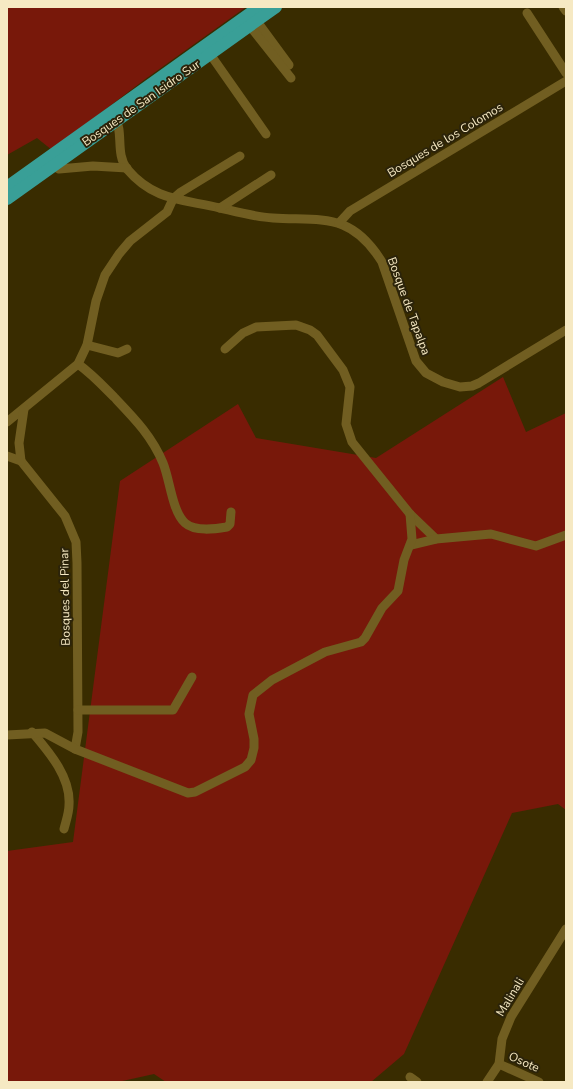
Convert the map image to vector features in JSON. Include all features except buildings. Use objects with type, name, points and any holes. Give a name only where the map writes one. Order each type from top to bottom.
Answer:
[{"type":"main road","name":"Bosques de San Isidro Sur","points":[[7,200],[49,163],[114,116],[254,16],[276,7]]},
{"type":"main road","name":"Bosques de San Isidro Sur","points":[[114,116],[210,54],[254,16]]},
{"type":"main road","name":"Bosques de San Isidro Sur","points":[[7,187],[49,163]]},
{"type":"street","points":[[564,7],[566,11]]},
{"type":"street","points":[[528,13],[566,73]]},
{"type":"street","points":[[254,16],[289,64]]},
{"type":"street","points":[[254,16],[291,78]]},
{"type":"street","points":[[210,54],[266,134]]},
{"type":"street","name":"Bosques de los Colomos","points":[[339,224],[350,212],[566,81]]},
{"type":"street","points":[[49,163],[64,169],[104,166],[127,168],[120,152],[114,116]]},
{"type":"street","points":[[7,422],[78,364],[87,345],[96,302],[108,270],[130,241],[167,212],[173,200],[181,192],[240,156]]},
{"type":"street","name":"Bosque de Tapalpa","points":[[127,168],[143,185],[162,196],[173,200],[264,217],[328,220],[339,224],[358,235],[377,254],[385,269],[416,361],[421,368],[435,378],[460,387],[479,383],[566,330]]},
{"type":"street","points":[[220,208],[271,175]]},
{"type":"street","points":[[225,349],[243,333],[256,327],[296,325],[310,330],[317,335],[343,370],[350,387],[346,424],[349,436],[410,514],[436,539]]},
{"type":"street","points":[[87,345],[118,353],[127,349]]},
{"type":"street","points":[[78,364],[96,378],[149,435],[164,465],[176,507],[184,522],[189,526],[201,529],[227,527],[230,524],[231,512]]},
{"type":"street","points":[[7,456],[21,461],[19,443],[24,409]]},
{"type":"street","name":"Bosques del Pinar","points":[[21,461],[65,516],[76,542],[78,563],[78,739],[75,749]]},
{"type":"street","points":[[7,736],[32,732],[47,734],[75,749],[188,793],[195,792],[245,767],[251,760],[254,748],[254,739],[249,714],[253,695],[272,680],[325,652],[363,641],[382,608],[398,591],[404,560],[411,545],[413,533],[410,514]]},
{"type":"street","points":[[411,545],[436,539],[491,534],[536,546],[566,535]]},
{"type":"street","points":[[78,710],[173,710],[192,677]]},
{"type":"street","points":[[32,732],[48,750],[67,781],[70,804],[64,829]]},
{"type":"street","name":"Malinali","points":[[487,1082],[499,1064],[502,1039],[511,1017],[566,929]]},
{"type":"street","name":"Osote","points":[[499,1064],[539,1082]]},
{"type":"shaded area","points":[[7,7],[246,7],[144,80],[52,150],[37,138],[7,155]]},
{"type":"shaded area","points":[[503,377],[526,432],[566,413],[566,810],[558,804],[512,813],[404,1054],[371,1082],[166,1082],[154,1074],[118,1082],[7,1082],[7,851],[73,842],[120,481],[238,404],[256,438],[376,458]]}]
